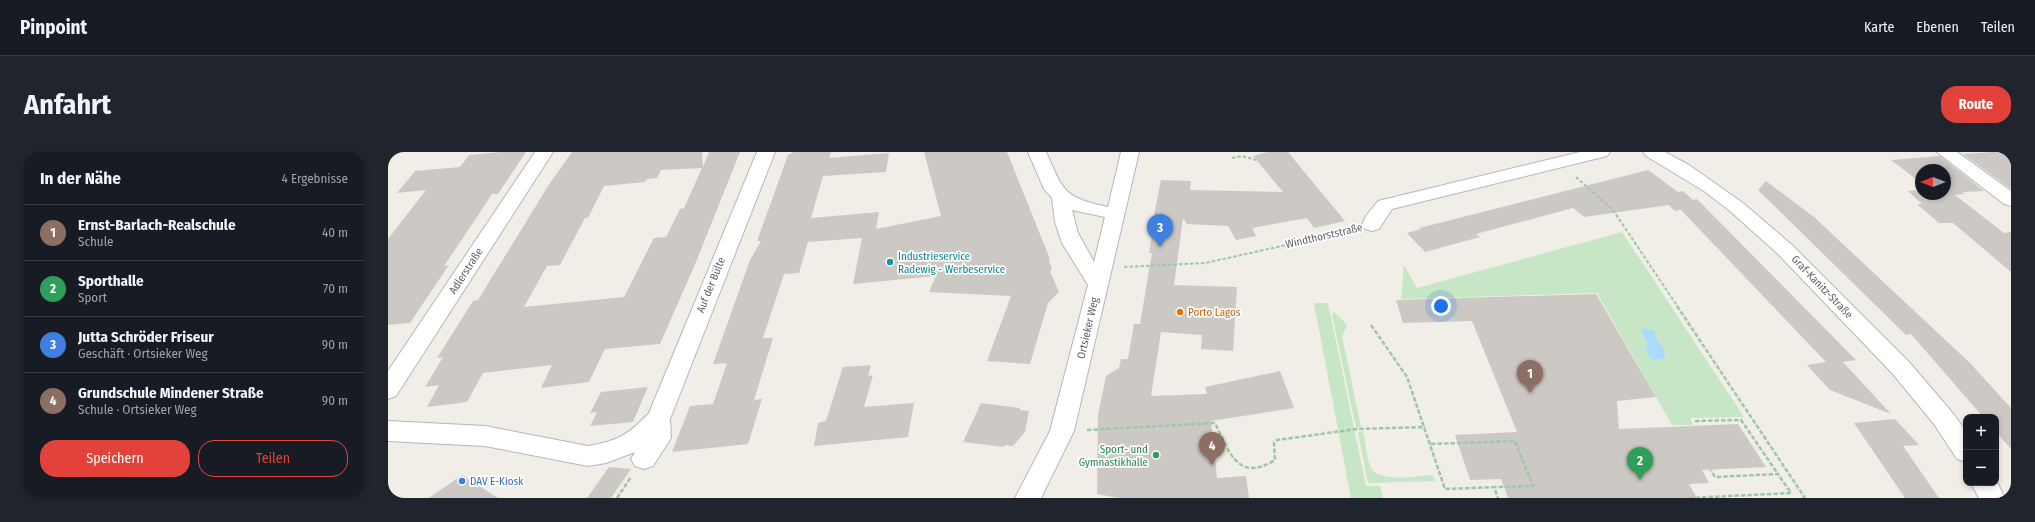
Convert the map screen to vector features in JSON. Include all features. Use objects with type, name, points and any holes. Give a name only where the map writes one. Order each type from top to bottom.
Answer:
[{"type":"street","name":"Adlerstraße","points":[[388,390],[544,152]]},
{"type":"street","name":"Auf der Bülte","points":[[644,458],[658,438],[659,418],[766,152]]},
{"type":"street","points":[[1037,152],[1053,189],[1064,198],[1074,205],[1115,214]]},
{"type":"street","name":"Ortsieker Weg","points":[[1028,498],[1062,431],[1075,383],[1130,152]]},
{"type":"street","name":"Windthorststraße","points":[[1372,225],[1376,216],[1385,205],[1601,152]]},
{"type":"street","name":"Graf-Kanitz-Straße","points":[[1652,152],[1719,191],[1767,231],[1892,358],[1930,402],[1965,450]]},
{"type":"street","points":[[1946,152],[2011,200]]},
{"type":"street","points":[[1064,198],[1120,193]]},
{"type":"street","points":[[1064,198],[1061,215],[1072,243],[1100,275]]},
{"type":"street","name":"Auf der Bülte","points":[[388,431],[485,436],[588,456],[606,453],[627,445],[642,436],[659,418]]},
{"type":"street","points":[[1986,486],[1992,498]]},
{"type":"path","points":[[1232,158],[1242,156],[1256,160]]},
{"type":"path","points":[[1559,162],[1613,210],[1805,498]]},
{"type":"path","name":"Windthorststraße","points":[[1100,275],[1150,267],[1205,263],[1372,225]]},
{"type":"path","points":[[1371,325],[1408,377],[1445,490],[1533,486],[1515,441],[1431,444]]},
{"type":"path","points":[[1689,498],[1791,493],[1741,420],[1695,421]]},
{"type":"path","points":[[1062,431],[1215,423],[1232,458],[1244,467],[1255,469],[1268,466],[1275,460],[1274,443],[1277,440],[1357,429],[1425,427]]},
{"type":"path","points":[[1711,470],[1716,477],[1778,474]]},
{"type":"path","points":[[1494,487],[1498,498]]},
{"type":"green space","points":[[1622,232],[1744,417],[1690,418],[1693,425],[1672,425],[1597,293],[1401,299],[1404,265],[1417,288]]},
{"type":"green space","points":[[1314,303],[1328,303],[1366,486],[1380,486],[1383,498],[1351,498]]},
{"type":"green space","points":[[1334,312],[1344,321],[1347,326],[1342,336],[1361,427],[1356,427],[1332,315]]},
{"type":"green space","points":[[1363,431],[1369,464],[1375,473],[1382,476],[1399,478],[1433,475],[1435,481],[1368,483],[1358,432]]},
{"type":"water","points":[[1643,328],[1654,331],[1657,340],[1664,349],[1665,358],[1654,360],[1649,356],[1646,346],[1648,342],[1641,333]]},
{"type":"building","points":[[501,152],[526,152],[498,194],[492,194],[444,266],[449,265],[410,323],[388,325],[388,239],[426,190],[397,193],[415,171],[460,167],[469,155]]},
{"type":"building","points":[[572,152],[702,152],[703,167],[709,152],[740,152],[696,262],[660,344],[605,349],[589,382],[541,388],[552,365],[483,373],[467,402],[427,407],[439,385],[425,387],[443,357],[437,358],[473,301],[478,300],[548,186]],"holes":[[[702,168],[684,208],[680,209],[666,237],[654,238],[624,297],[524,307],[547,266],[560,265],[585,218],[588,218],[604,186],[645,182],[647,179],[657,178],[661,170]]]},
{"type":"building","points":[[793,152],[831,152],[829,158],[889,153],[886,172],[823,176],[811,218],[879,212],[876,229],[941,216],[924,152],[1007,152],[1050,259],[1052,270],[1050,271],[1059,292],[1048,303],[1030,364],[987,361],[1011,296],[929,292],[936,276],[853,284],[862,238],[808,242],[799,273],[784,274],[763,338],[773,338],[754,400],[762,399],[748,444],[672,452],[690,406],[713,404],[727,363],[713,364],[750,260],[761,241],[757,241],[788,155]]},
{"type":"building","points":[[1268,152],[1288,152],[1345,221],[1314,228],[1307,218],[1252,228],[1256,236],[1236,240],[1228,226],[1187,224],[1183,218],[1174,285],[1237,287],[1233,351],[1201,349],[1202,335],[1161,332],[1151,396],[1207,394],[1205,387],[1280,371],[1294,408],[1211,421],[1217,478],[1246,476],[1249,498],[1118,498],[1097,494],[1098,415],[1106,376],[1119,368],[1121,359],[1128,359],[1134,324],[1140,324],[1152,253],[1149,253],[1152,236],[1150,235],[1161,180],[1191,181],[1190,190],[1283,192],[1253,156]]},
{"type":"building","points":[[2011,152],[2011,189],[1963,154]]},
{"type":"building","points":[[1940,156],[1950,164],[1915,164],[1915,178],[1891,160]]},
{"type":"building","points":[[1951,165],[1984,191],[1962,192],[1965,194],[1955,195],[2004,233],[2011,232],[2011,272],[1953,223],[1939,223],[1917,204],[1922,204],[1918,200],[1951,200]]},
{"type":"building","points":[[1648,170],[1678,192],[1683,191],[1693,200],[1697,199],[1856,360],[1843,362],[1891,414],[1830,390],[1807,365],[1826,362],[1681,210],[1675,211],[1669,205],[1584,217],[1573,208],[1476,234],[1480,237],[1425,252],[1407,233],[1421,229],[1419,228]]},
{"type":"building","points":[[1766,181],[1814,217],[1970,363],[2011,408],[2011,449],[1999,435],[1999,414],[1980,414],[1911,334],[1906,335],[1758,190]]},
{"type":"building","points":[[1915,190],[1915,198],[1908,191]]},
{"type":"building","points":[[1596,294],[1656,397],[1617,401],[1619,429],[1738,424],[1766,467],[1702,470],[1709,483],[1689,484],[1697,498],[1508,498],[1501,479],[1470,480],[1455,435],[1517,432],[1472,321],[1403,323],[1396,300]]},
{"type":"building","points":[[871,365],[868,376],[873,375],[864,407],[914,403],[908,437],[814,446],[818,423],[826,421],[843,367]]},
{"type":"building","points":[[648,387],[633,422],[590,426],[597,412],[590,413],[601,392]]},
{"type":"building","points":[[981,403],[1020,408],[1020,410],[1029,411],[1025,432],[1013,446],[1005,445],[1004,447],[963,442]]},
{"type":"building","points":[[1895,419],[1919,445],[1903,446],[1939,498],[1905,498],[1854,423]]},
{"type":"building","points":[[609,467],[631,469],[611,498],[587,498]]},
{"type":"building","name":"DAV E-Kiosk","points":[[462,475],[498,498],[429,498]]},
{"type":"place","name":"Jutta Schröder Friseur","points":[[1160,247]]},
{"type":"place","name":"Industrieservice Radewig - Werbeservice","points":[[890,262]]},
{"type":"place","name":"Porto Lagos","points":[[1180,312]]},
{"type":"place","name":"Ernst-Barlach-Realschule","points":[[1530,393]]},
{"type":"place","name":"Sport- und Gymnastikhalle","points":[[1156,455]]},
{"type":"place","name":"Grundschule Mindener Straße","points":[[1212,465]]},
{"type":"place","name":"Sporthalle","points":[[1640,480]]},
{"type":"place","name":"DAV E-Kiosk","points":[[462,481]]}]
